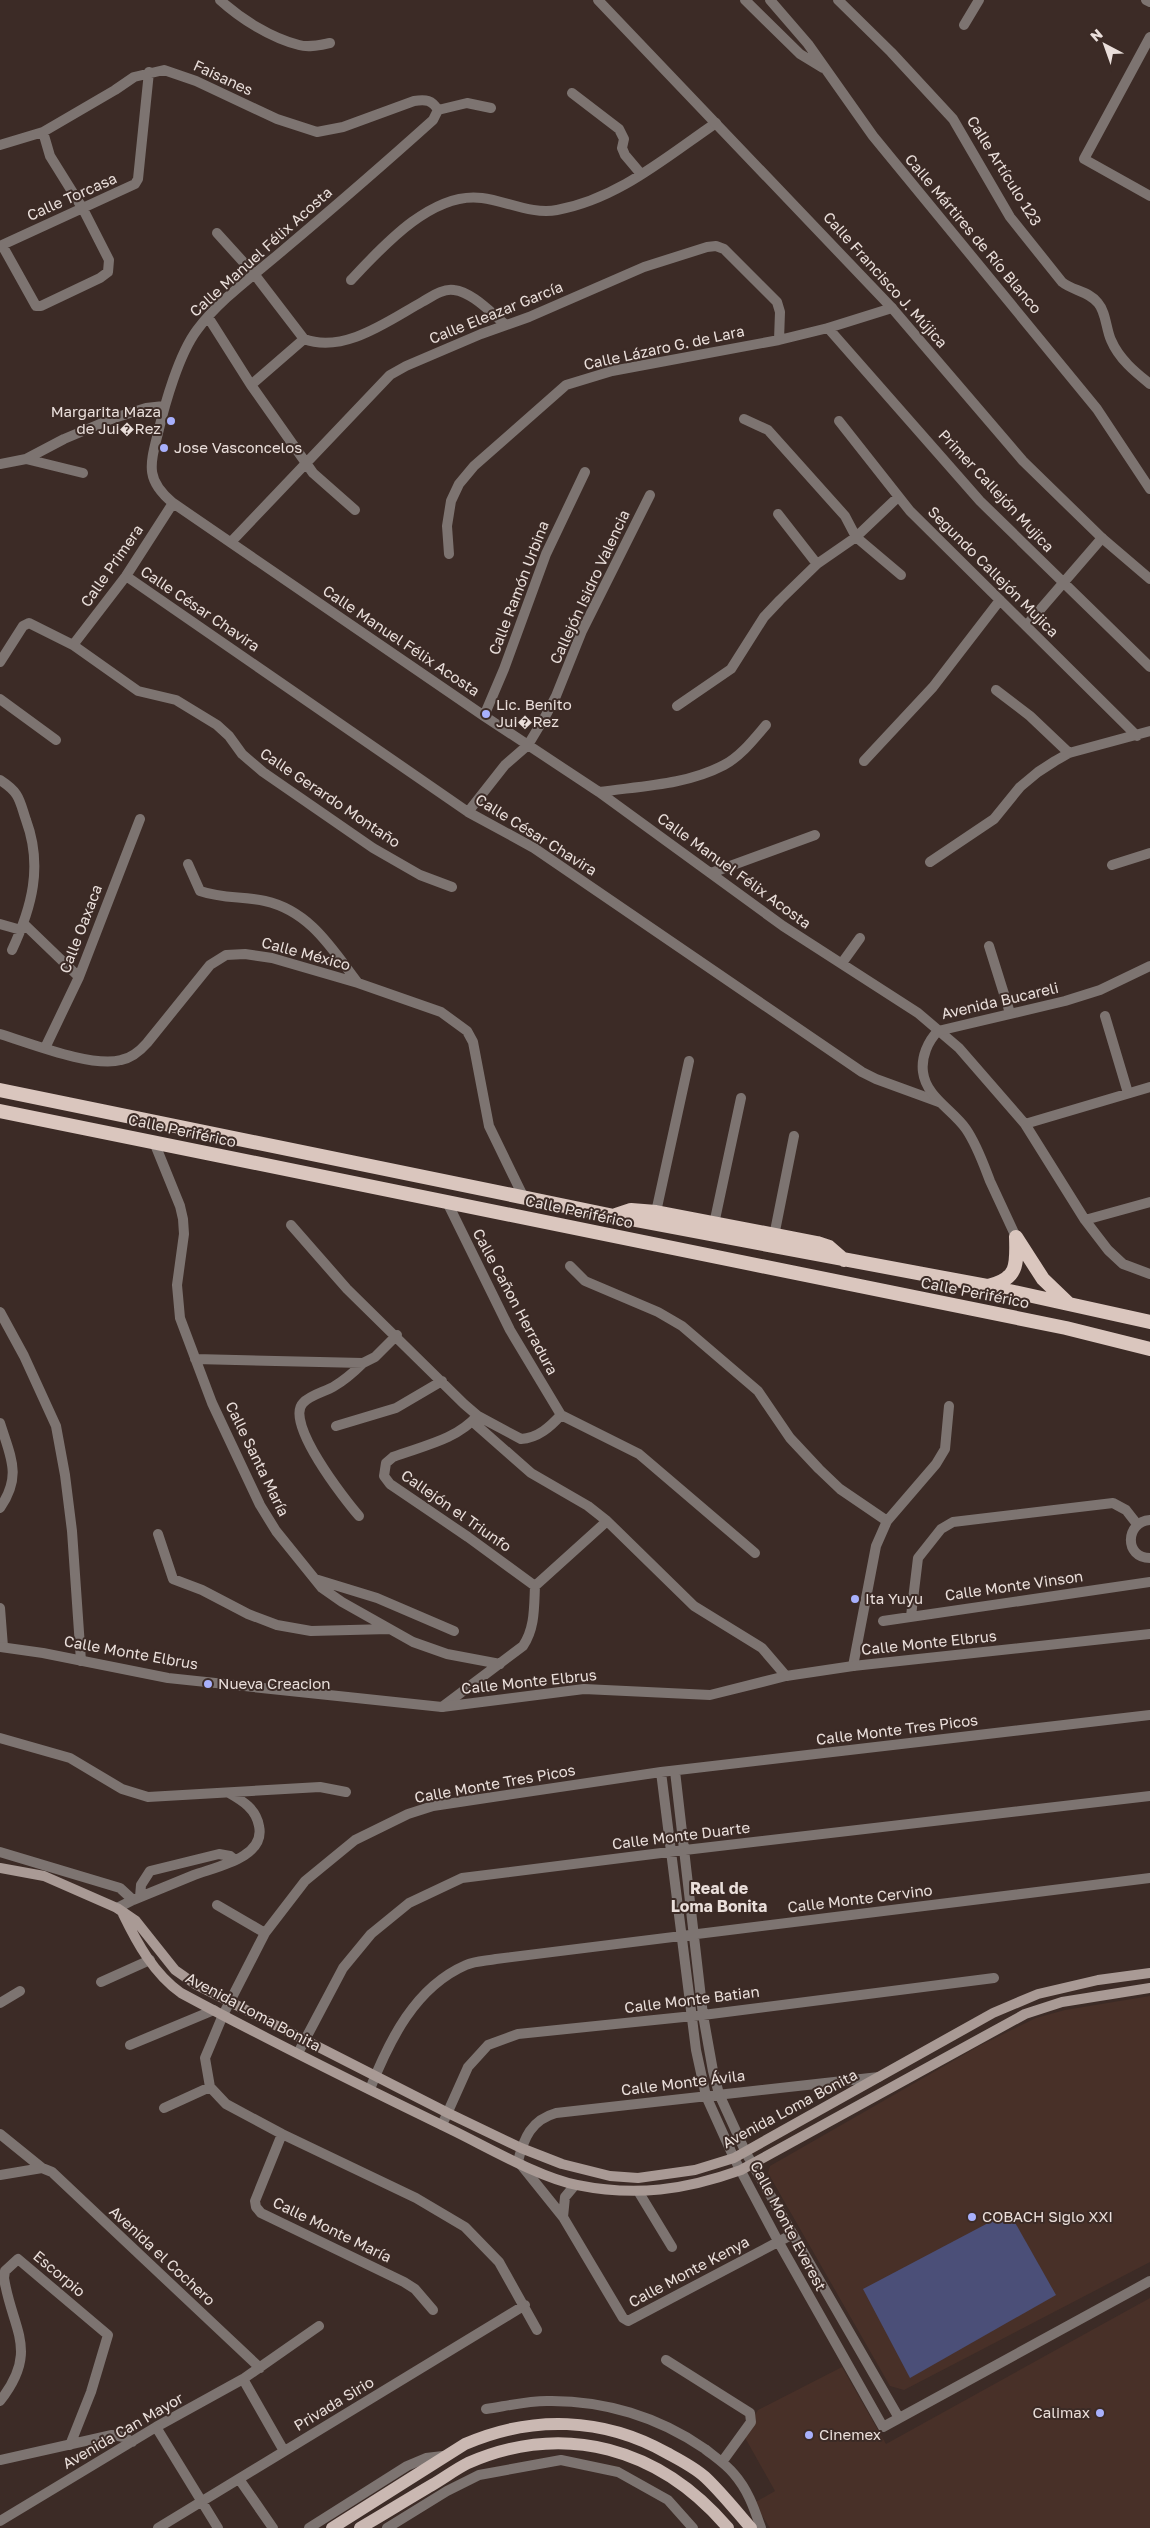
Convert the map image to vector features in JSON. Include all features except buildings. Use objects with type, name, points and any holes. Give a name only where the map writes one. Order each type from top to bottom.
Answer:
[{"type":"highway","name":"Calle Periférico","points":[[0,1090],[614,1216],[845,1261],[987,1286],[1150,1322]]},
{"type":"highway","name":"Calle Periférico","points":[[0,1111],[1066,1328],[1150,1349]]},
{"type":"highway","points":[[614,1216],[631,1210],[656,1212],[829,1247],[845,1261]]},
{"type":"highway","points":[[987,1286],[1004,1281],[1014,1271],[1016,1237]]},
{"type":"highway","points":[[1016,1237],[1042,1279],[1070,1305]]},
{"type":"main road","points":[[0,1868],[44,1876],[120,1911]]},
{"type":"main road","name":"Avenida Loma Bonita","points":[[120,1911],[150,1960],[174,1988],[219,2013],[518,2162],[575,2185],[638,2191],[689,2186],[752,2165],[1026,2014],[1062,2002],[1150,1988]]},
{"type":"main road","name":"Avenida Loma Bonita","points":[[120,1911],[140,1926],[182,1976],[229,2002],[375,2077],[521,2148],[583,2171],[610,2176],[638,2178],[688,2172],[746,2153],[993,2013],[1038,1994],[1098,1980],[1150,1973]]},
{"type":"main road","points":[[332,2528],[443,2456],[489,2434],[514,2427],[564,2423],[593,2425],[656,2447],[704,2477],[752,2528]]},
{"type":"main road","points":[[360,2528],[466,2464],[494,2453],[530,2445],[562,2443],[592,2445],[626,2454],[658,2468],[689,2490],[728,2528]]},
{"type":"street","points":[[220,0],[254,25],[278,37],[300,45],[313,46],[330,43]]},
{"type":"street","name":"Calle Francisco J. Mújica","points":[[598,0],[892,308],[1024,461],[1102,538],[1150,579]]},
{"type":"street","points":[[745,0],[800,54],[826,70]]},
{"type":"street","name":"Calle Mártires de Río Blanco","points":[[770,0],[808,44],[873,136],[1097,409],[1150,488]]},
{"type":"street","name":"Calle Artículo 123","points":[[838,0],[891,52],[953,119],[1010,217],[1062,282],[1070,289],[1089,294],[1100,304],[1112,342],[1129,367],[1150,384]]},
{"type":"street","points":[[964,25],[979,0]]},
{"type":"street","points":[[1146,0],[1150,2]]},
{"type":"street","points":[[1150,37],[1084,159],[1150,196]]},
{"type":"street","name":"Faisanes","points":[[0,145],[42,132],[134,77],[164,70],[178,73],[276,119],[317,132],[343,127],[414,101],[425,100],[434,103],[438,110]]},
{"type":"street","name":"Calle Torcasa","points":[[1,246],[131,188],[138,179],[149,72]]},
{"type":"street","points":[[572,93],[619,129],[624,139],[622,148],[624,155],[641,174]]},
{"type":"street","points":[[438,110],[467,103],[491,108]]},
{"type":"street","name":"Calle Manuel Félix Acosta","points":[[438,110],[433,120],[255,274],[208,317],[196,332],[186,350],[164,406],[151,469],[154,484],[160,492],[174,503],[484,716],[599,792],[783,926],[895,996],[959,1048],[1025,1124],[1085,1220],[1115,1258],[1123,1264],[1150,1274]]},
{"type":"street","points":[[351,280],[390,240],[432,208],[453,200],[480,197],[527,208],[555,211],[610,194],[716,123]]},
{"type":"street","points":[[1,246],[36,306],[41,306],[100,278],[108,272],[110,260],[83,209],[50,156],[42,132]]},
{"type":"street","points":[[217,233],[255,274],[304,339],[332,343],[351,338],[438,293],[453,289],[466,295],[505,324]]},
{"type":"street","name":"Calle Eleazar García","points":[[231,542],[390,375],[406,366],[505,324],[529,317],[644,267],[716,246],[724,249],[777,302],[780,312],[779,340]]},
{"type":"street","name":"Calle Lázaro G. de Lara","points":[[450,554],[448,517],[451,501],[459,484],[474,466],[498,443],[566,385],[612,371],[779,340],[828,328],[892,308]]},
{"type":"street","points":[[208,317],[251,385],[306,464],[320,480],[356,510]]},
{"type":"street","name":"Primer Callejón Mujica","points":[[828,328],[980,501],[1150,667]]},
{"type":"street","points":[[251,385],[304,339]]},
{"type":"street","points":[[0,464],[26,459],[64,439],[114,418],[146,408],[164,406]]},
{"type":"street","points":[[744,419],[768,430],[845,516],[856,537],[901,575]]},
{"type":"street","name":"Segundo Callejón Mujica","points":[[839,422],[898,497],[1137,736]]},
{"type":"street","points":[[26,459],[83,473]]},
{"type":"street","name":"Calle Ramón Urbina","points":[[484,716],[504,669],[546,554],[584,472]]},
{"type":"street","name":"Callejón Isidro Valencia","points":[[468,812],[506,765],[528,745],[556,696],[582,631],[650,494]]},
{"type":"street","points":[[677,706],[731,669],[764,617],[817,564],[856,537],[898,497]]},
{"type":"street","name":"Calle Primera","points":[[72,645],[126,576],[174,503]]},
{"type":"street","points":[[778,514],[817,564]]},
{"type":"street","points":[[1026,626],[1064,585],[1102,538]]},
{"type":"street","name":"Calle César Chavira","points":[[126,576],[468,812],[534,848],[862,1072],[939,1102]]},
{"type":"street","points":[[864,761],[933,687],[1000,600]]},
{"type":"street","name":"Calle Gerardo Montaño","points":[[0,662],[26,624],[29,623],[72,645],[138,690],[176,700],[217,726],[252,764],[373,848],[420,875],[452,887]]},
{"type":"street","points":[[996,690],[1030,716],[1069,753]]},
{"type":"street","points":[[0,699],[56,740]]},
{"type":"street","points":[[599,792],[685,780],[717,768],[746,748],[766,725]]},
{"type":"street","points":[[930,862],[994,819],[1020,787],[1038,772],[1069,753],[1150,731]]},
{"type":"street","points":[[0,780],[16,792],[35,848],[35,878],[22,927],[12,950]]},
{"type":"street","name":"Calle Oaxaca","points":[[44,1048],[79,977],[140,819]]},
{"type":"street","points":[[710,873],[815,835]]},
{"type":"street","points":[[1112,865],[1150,853]]},
{"type":"street","points":[[188,864],[200,891],[217,897],[265,901],[293,912],[312,924],[358,983]]},
{"type":"street","points":[[0,924],[22,927],[79,977]]},
{"type":"street","points":[[842,963],[860,938]]},
{"type":"street","points":[[989,946],[1010,1013]]},
{"type":"street","name":"Calle México","points":[[0,1034],[44,1048],[101,1062],[122,1060],[136,1054],[171,1016],[210,965],[226,956],[245,954],[272,958],[358,983],[441,1012],[467,1031],[474,1042],[490,1126],[523,1196]]},
{"type":"street","name":"Avenida Bucareli","points":[[1016,1237],[976,1145],[952,1112],[939,1102],[925,1082],[922,1072],[923,1059],[931,1038],[938,1031],[1084,996],[1150,966]]},
{"type":"street","points":[[1105,1016],[1128,1093]]},
{"type":"street","points":[[656,1212],[689,1061]]},
{"type":"street","points":[[1025,1124],[1150,1086]]},
{"type":"street","points":[[714,1224],[741,1098]]},
{"type":"street","points":[[774,1236],[794,1136]]},
{"type":"street","name":"Calle Santa María","points":[[154,1142],[180,1206],[183,1219],[184,1234],[177,1302],[180,1318],[212,1403],[260,1505],[276,1531],[314,1579],[342,1602],[413,1642],[447,1654],[500,1664]]},
{"type":"street","name":"Calle Cañon Herradura","points":[[447,1202],[510,1330],[561,1415]]},
{"type":"street","points":[[1085,1220],[1150,1202]]},
{"type":"street","points":[[291,1224],[347,1289],[397,1336],[442,1381],[475,1419],[531,1473],[588,1506],[607,1520],[694,1606],[762,1648],[786,1676]]},
{"type":"street","points":[[570,1266],[585,1281],[658,1312],[682,1326],[758,1391],[790,1438],[840,1489],[888,1521]]},
{"type":"street","points":[[0,1312],[24,1356],[56,1426],[66,1475],[72,1531],[81,1661]]},
{"type":"street","points":[[359,1516],[318,1461],[305,1432],[300,1410],[304,1402],[345,1380],[363,1363],[375,1357],[397,1336]]},
{"type":"street","points":[[195,1359],[363,1363]]},
{"type":"street","points":[[336,1426],[396,1408],[442,1381]]},
{"type":"street","points":[[853,1666],[876,1546],[888,1521],[936,1464],[946,1449],[949,1406]]},
{"type":"street","points":[[475,1419],[521,1438],[538,1435],[552,1425],[561,1415],[639,1454],[756,1553]]},
{"type":"street","name":"Callejón el Triunfo","points":[[475,1419],[447,1438],[393,1457],[386,1463],[384,1476],[390,1484],[468,1537],[535,1586]]},
{"type":"street","points":[[0,1423],[11,1458],[13,1482],[9,1495],[0,1508]]},
{"type":"street","points":[[911,1616],[918,1558],[941,1530],[953,1522],[1105,1503],[1120,1505],[1137,1524]]},
{"type":"street","points":[[442,1707],[515,1654],[530,1635],[535,1586],[607,1520]]},
{"type":"street","points":[[1150,1520],[1137,1524],[1130,1535],[1131,1547],[1140,1556],[1150,1558]]},
{"type":"street","points":[[158,1534],[173,1579],[211,1594],[262,1620],[311,1631],[389,1629]]},
{"type":"street","points":[[314,1579],[378,1598],[454,1631]]},
{"type":"street","name":"Calle Monte Vinson","points":[[883,1621],[1150,1582]]},
{"type":"street","points":[[0,1608],[1,1647]]},
{"type":"street","name":"Calle Monte Elbrus","points":[[1,1647],[168,1678],[442,1707],[584,1689],[710,1695],[786,1676],[853,1666],[1150,1634]]},
{"type":"street","name":"Calle Monte Tres Picos","points":[[210,2087],[205,2058],[219,2013],[229,2002],[265,1933],[305,1881],[331,1858],[355,1840],[408,1814],[433,1806],[661,1772],[1150,1715]]},
{"type":"street","points":[[0,1738],[70,1758],[122,1789],[138,1795],[157,1796],[320,1787],[346,1792]]},
{"type":"street","name":"Calle Monte Everest","points":[[675,1771],[704,2014],[713,2071],[719,2094],[752,2165],[899,2418]]},
{"type":"street","name":"Calle Monte Everest","points":[[661,1772],[680,1936],[696,2050],[706,2096],[734,2158],[778,2241],[883,2427],[1150,2281]]},
{"type":"street","points":[[120,1911],[137,1898],[235,1860],[256,1844],[260,1829],[253,1811],[228,1792]]},
{"type":"street","name":"Calle Monte Duarte","points":[[298,2053],[342,1968],[357,1950],[390,1917],[427,1893],[462,1878],[671,1851],[1150,1796]]},
{"type":"street","points":[[0,1852],[120,1888],[137,1898]]},
{"type":"street","points":[[137,1898],[145,1877],[156,1868],[219,1854],[230,1856],[235,1860]]},
{"type":"street","name":"Calle Monte Cervino","points":[[370,2089],[388,2047],[412,2006],[442,1980],[466,1965],[694,1934],[1150,1878]]},
{"type":"street","points":[[217,1905],[265,1933]]},
{"type":"street","points":[[101,1982],[150,1960]]},
{"type":"street","name":"Calle Monte Batian","points":[[442,2125],[468,2067],[488,2045],[518,2034],[692,2016],[994,1978]]},
{"type":"street","points":[[0,2003],[20,1991]]},
{"type":"street","points":[[130,2044],[219,2013]]},
{"type":"street","name":"Calle Monte Ávila","points":[[518,2162],[527,2134],[534,2125],[556,2113],[880,2077]]},
{"type":"street","points":[[164,2108],[210,2087],[226,2104],[282,2134],[416,2198],[465,2227],[499,2262],[525,2305],[537,2330]]},
{"type":"street","name":"Avenida el Cochero","points":[[0,2134],[42,2168],[52,2172],[260,2368]]},
{"type":"street","name":"Calle Monte María","points":[[282,2134],[255,2201],[256,2207],[260,2212],[404,2282],[415,2289],[433,2310]]},
{"type":"street","name":"Calle Monte Kenya","points":[[518,2162],[563,2218],[623,2318],[628,2321],[793,2234]]},
{"type":"street","points":[[0,2175],[42,2168]]},
{"type":"street","points":[[563,2218],[565,2197],[575,2185]]},
{"type":"street","points":[[638,2191],[672,2247]]},
{"type":"street","name":"Escorpio","points":[[0,2401],[19,2370],[22,2344],[4,2278],[5,2271],[18,2259],[108,2335],[91,2392],[70,2445]]},
{"type":"street","name":"Privada Sirio","points":[[158,2528],[525,2305]]},
{"type":"street","name":"Avenida Can Mayor","points":[[0,2521],[156,2427],[243,2379],[319,2326]]},
{"type":"street","points":[[666,2360],[750,2414],[751,2422],[722,2462]]},
{"type":"street","points":[[243,2379],[284,2451]]},
{"type":"street","points":[[486,2408],[546,2401],[586,2403],[620,2410],[658,2422],[692,2441],[734,2473],[750,2498],[761,2528]]},
{"type":"street","points":[[156,2427],[218,2528]]},
{"type":"street","points":[[0,2460],[112,2435],[124,2437],[132,2442]]},
{"type":"street","points":[[309,2528],[408,2466],[426,2458],[443,2456]]},
{"type":"street","points":[[388,2528],[447,2490],[479,2475],[561,2460],[618,2472],[668,2500],[693,2528]]},
{"type":"street","points":[[239,2479],[273,2528]]},
{"type":"shaded area","name":"COBACH Siglo XXI","points":[[1150,1996],[1150,2262],[904,2390],[890,2386],[768,2173],[770,2166],[979,2046],[1036,2018],[1065,2010]]},
{"type":"shaded area","points":[[1009,2212],[1056,2295],[910,2378],[863,2289]]},
{"type":"shaded area","points":[[1150,2298],[1150,2528],[770,2528],[754,2503],[775,2491],[743,2434],[758,2410],[842,2367],[886,2444]]},
{"type":"place","name":"Margarita Maza de Jui�Rez","points":[[171,421]]},
{"type":"place","name":"Jose Vasconcelos","points":[[164,448]]},
{"type":"place","name":"Lic. Benito Jui�Rez","points":[[486,714]]},
{"type":"place","name":"Ita Yuyu","points":[[855,1599]]},
{"type":"place","name":"Nueva Creacion","points":[[208,1684]]},
{"type":"place","name":"COBACH Siglo XXI","points":[[972,2217]]},
{"type":"place","name":"Calimax","points":[[1100,2413]]},
{"type":"place","name":"Cinemex","points":[[809,2435]]},
{"type":"district","name":"Real de Loma Bonita","points":[[719,1897]]}]
